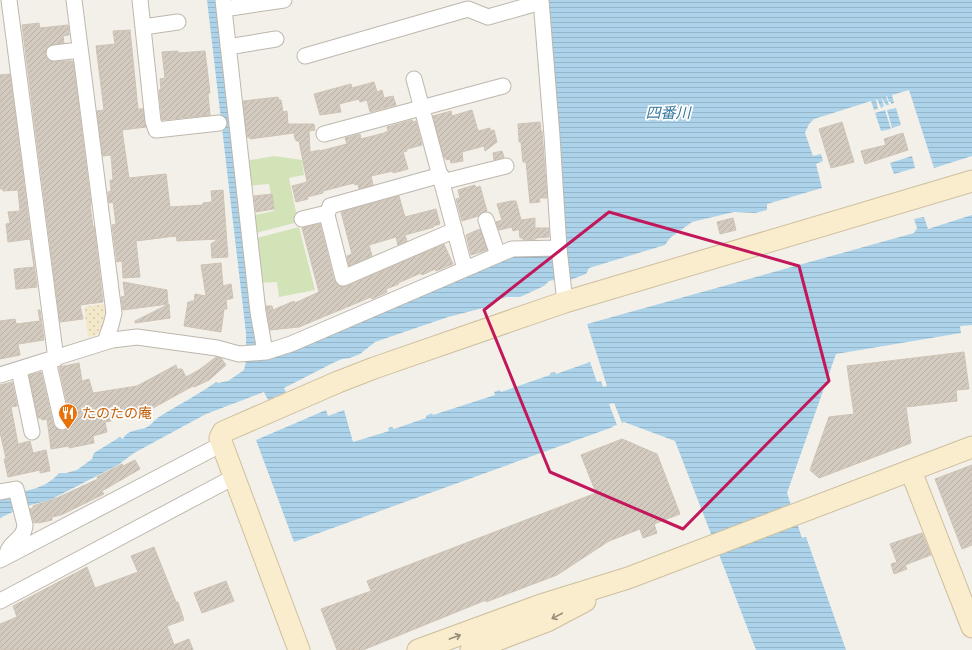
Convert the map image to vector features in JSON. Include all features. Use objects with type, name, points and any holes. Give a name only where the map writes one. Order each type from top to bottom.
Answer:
[{"type":"street","points":[[8,0],[52,360],[62,422]]},
{"type":"street","points":[[74,0],[114,313],[105,342]]},
{"type":"street","points":[[140,0],[153,122],[156,130],[219,123]]},
{"type":"street","points":[[265,353],[258,312],[223,5],[284,0]]},
{"type":"street","points":[[306,56],[468,9],[488,17],[541,1],[552,136],[559,250],[565,302]]},
{"type":"street","points":[[143,27],[178,22]]},
{"type":"street","points":[[228,47],[276,39]]},
{"type":"street","points":[[54,53],[80,50]]},
{"type":"street","points":[[414,79],[465,269]]},
{"type":"street","points":[[324,134],[503,86]]},
{"type":"street","points":[[455,230],[343,278],[327,213],[330,206],[441,179],[506,166]]},
{"type":"street","points":[[299,650],[222,444],[220,438],[223,432],[374,368],[565,302],[972,181]]},
{"type":"street","points":[[302,219],[327,213]]},
{"type":"street","points":[[486,220],[498,255]]},
{"type":"street","points":[[0,375],[52,360],[105,342],[137,337],[217,348],[239,354],[265,353],[291,344],[512,249],[559,250]]},
{"type":"street","points":[[19,370],[32,432]]},
{"type":"street","points":[[3,559],[222,444]]},
{"type":"street","points":[[418,650],[541,605],[628,578],[972,447]]},
{"type":"street","points":[[911,470],[972,627]]},
{"type":"street","points":[[0,601],[234,477]]},
{"type":"street","points":[[0,492],[16,490],[22,510],[24,529],[21,536],[8,550],[3,559]]},
{"type":"street","points":[[471,650],[547,621],[628,578]]},
{"type":"highlighted area","points":[[609,212],[799,266],[829,381],[683,529],[550,472],[484,310]]},
{"type":"green space","points":[[274,156],[302,160],[304,175],[289,178],[298,222],[252,234],[250,216],[274,211],[269,184],[247,186],[245,161]]},
{"type":"green space","points":[[299,227],[315,290],[279,297],[277,282],[259,283],[253,239]]},
{"type":"sand","points":[[109,303],[107,321],[103,329],[100,333],[88,337],[84,307]]},
{"type":"water","name":"四番川","points":[[207,0],[218,0],[264,357],[515,251],[564,253],[548,0],[972,0],[972,156],[934,168],[909,90],[892,95],[894,103],[891,104],[886,96],[889,105],[886,105],[881,97],[884,106],[881,108],[876,99],[878,109],[874,110],[871,101],[814,119],[809,124],[805,133],[813,156],[821,154],[823,161],[816,164],[822,188],[767,204],[767,210],[755,213],[734,212],[692,222],[670,238],[665,245],[589,268],[586,274],[570,280],[566,278],[549,281],[544,286],[520,297],[506,297],[491,302],[491,306],[448,317],[375,342],[360,354],[333,363],[284,388],[286,392],[268,400],[264,392],[206,414],[134,453],[118,465],[50,500],[23,507],[0,518],[0,495],[40,487],[53,479],[59,473],[77,470],[92,459],[94,453],[120,437],[123,439],[124,436],[135,430],[147,427],[159,417],[216,382],[228,381],[244,370],[246,361],[246,333]]},
{"type":"water","points":[[896,108],[901,125],[892,128],[887,110]]},
{"type":"water","points":[[885,110],[891,129],[881,131],[875,113]]},
{"type":"water","points":[[912,156],[915,168],[894,174],[890,163]]},
{"type":"water","points":[[972,215],[972,325],[960,326],[961,333],[836,354],[787,493],[802,538],[806,537],[846,650],[756,650],[675,441],[624,422],[622,423],[614,403],[609,404],[617,425],[613,427],[294,542],[256,440],[326,410],[328,416],[344,410],[353,442],[389,431],[388,428],[392,427],[394,429],[426,418],[426,416],[432,413],[433,415],[495,395],[494,392],[500,390],[501,392],[550,375],[550,373],[555,372],[556,374],[590,362],[597,382],[601,381],[603,387],[607,386],[587,324],[914,233],[917,228],[914,219],[924,217],[928,229]]},
{"type":"building","points":[[39,23],[40,28],[68,25],[69,35],[63,36],[64,43],[49,46],[45,54],[47,59],[51,61],[73,61],[103,302],[80,305],[83,319],[60,322],[22,25]]},
{"type":"building","points":[[130,30],[138,109],[143,109],[146,127],[122,130],[129,178],[166,174],[170,207],[203,205],[203,203],[212,202],[211,191],[223,190],[228,257],[212,258],[211,244],[218,239],[177,241],[176,236],[136,241],[140,277],[123,278],[122,261],[117,262],[112,225],[116,224],[113,202],[109,203],[108,192],[111,191],[110,180],[113,180],[111,155],[103,156],[97,111],[104,110],[96,46],[115,44],[113,31]]},
{"type":"building","points":[[178,51],[178,53],[205,51],[210,93],[208,94],[210,115],[162,120],[159,90],[161,89],[160,79],[165,78],[162,52]]},
{"type":"building","points":[[10,74],[37,287],[18,289],[16,289],[14,269],[34,267],[30,239],[8,242],[6,224],[10,223],[8,212],[20,211],[18,190],[3,191],[3,189],[0,189],[0,75]]},
{"type":"building","points":[[374,82],[377,92],[382,90],[384,98],[393,96],[396,105],[370,112],[367,100],[360,102],[359,99],[339,104],[341,112],[320,115],[314,94],[351,84],[352,88]]},
{"type":"building","points":[[278,97],[279,100],[281,100],[283,112],[287,111],[288,124],[314,124],[315,130],[309,131],[310,152],[347,144],[345,138],[360,134],[361,139],[384,133],[388,131],[387,127],[412,120],[413,122],[416,121],[422,145],[407,149],[407,151],[403,152],[408,169],[371,176],[373,185],[359,189],[358,184],[355,185],[354,183],[323,191],[323,193],[307,197],[308,199],[296,202],[292,186],[307,182],[299,141],[296,141],[294,133],[250,139],[247,137],[243,101]]},
{"type":"building","points":[[472,110],[478,131],[490,128],[490,131],[494,130],[497,142],[485,151],[484,146],[462,152],[463,161],[451,163],[450,159],[446,160],[446,157],[444,158],[433,116],[451,111],[452,116]]},
{"type":"building","points":[[540,122],[547,198],[539,198],[540,202],[530,203],[526,162],[523,162],[521,142],[519,142],[518,124]]},
{"type":"building","points":[[842,122],[854,162],[831,168],[819,129]]},
{"type":"building","points":[[903,133],[908,150],[865,164],[861,151],[886,145],[884,139]]},
{"type":"building","points":[[502,151],[504,157],[494,160],[493,153]]},
{"type":"building","points":[[475,185],[476,188],[480,186],[487,211],[478,216],[462,221],[456,199],[460,198],[458,190]]},
{"type":"building","points":[[272,194],[274,209],[256,212],[254,196]]},
{"type":"building","points":[[399,196],[405,217],[436,209],[440,224],[405,235],[407,241],[398,245],[396,237],[369,245],[372,256],[349,266],[347,256],[352,254],[341,212]]},
{"type":"building","points":[[516,201],[521,220],[535,218],[535,228],[549,228],[549,237],[523,240],[523,238],[520,238],[519,229],[513,231],[512,227],[499,230],[496,222],[502,220],[497,204]]},
{"type":"building","points":[[733,218],[736,230],[720,234],[717,222]]},
{"type":"building","points":[[320,224],[334,280],[341,287],[347,286],[444,244],[453,264],[436,271],[435,269],[422,275],[421,273],[386,289],[387,292],[372,299],[371,297],[299,327],[270,330],[266,306],[272,306],[273,310],[294,301],[295,303],[319,292],[302,228]]},
{"type":"building","points":[[480,229],[487,250],[471,255],[466,235]]},
{"type":"building","points":[[221,263],[223,286],[231,284],[233,298],[226,300],[227,309],[224,309],[221,332],[184,326],[188,302],[194,301],[195,294],[206,296],[201,265]]},
{"type":"building","points":[[123,282],[167,290],[168,304],[123,310],[121,297],[125,296]]},
{"type":"building","points":[[169,304],[170,318],[135,323],[135,321]]},
{"type":"building","points":[[38,310],[40,310],[44,340],[18,344],[20,355],[0,359],[0,321],[15,319],[16,324],[40,321]]},
{"type":"building","points":[[964,352],[969,389],[956,390],[957,401],[906,407],[911,443],[819,478],[810,470],[829,417],[854,414],[847,366]]},
{"type":"building","points":[[216,357],[221,358],[226,365],[209,380],[194,387],[193,386],[144,413],[142,409],[121,412],[122,416],[110,417],[111,421],[105,422],[107,432],[93,436],[94,443],[69,448],[69,446],[51,449],[47,419],[42,420],[41,418],[38,418],[29,375],[41,372],[53,424],[60,431],[64,431],[71,424],[71,420],[59,367],[79,363],[82,381],[89,379],[93,393],[137,386],[176,365],[177,369],[182,369],[186,377],[199,370]]},
{"type":"building","points":[[12,382],[17,406],[11,407],[18,444],[30,441],[33,453],[46,450],[50,471],[40,473],[40,470],[8,477],[0,432],[0,385]]},
{"type":"building","points":[[622,439],[657,454],[680,514],[654,524],[657,533],[643,538],[640,529],[609,541],[557,575],[486,602],[486,600],[363,650],[337,650],[321,609],[371,591],[367,581],[596,493],[581,455]]},
{"type":"building","points":[[135,460],[140,469],[102,491],[104,494],[61,515],[52,517],[52,520],[34,523],[30,509],[33,508],[33,506],[57,498],[98,479],[97,477],[122,464],[123,466]]},
{"type":"building","points":[[972,465],[972,545],[962,549],[935,479]]},
{"type":"building","points":[[922,533],[931,555],[905,565],[907,569],[894,574],[891,564],[897,562],[890,544]]},
{"type":"building","points":[[154,547],[176,602],[178,602],[184,620],[167,626],[174,645],[189,639],[193,650],[0,650],[0,624],[17,617],[13,606],[87,567],[95,588],[138,572],[131,556]]},
{"type":"building","points":[[226,581],[234,601],[202,613],[194,593]]},
{"type":"place","name":"たのたの庵","points":[[68,430]]}]
